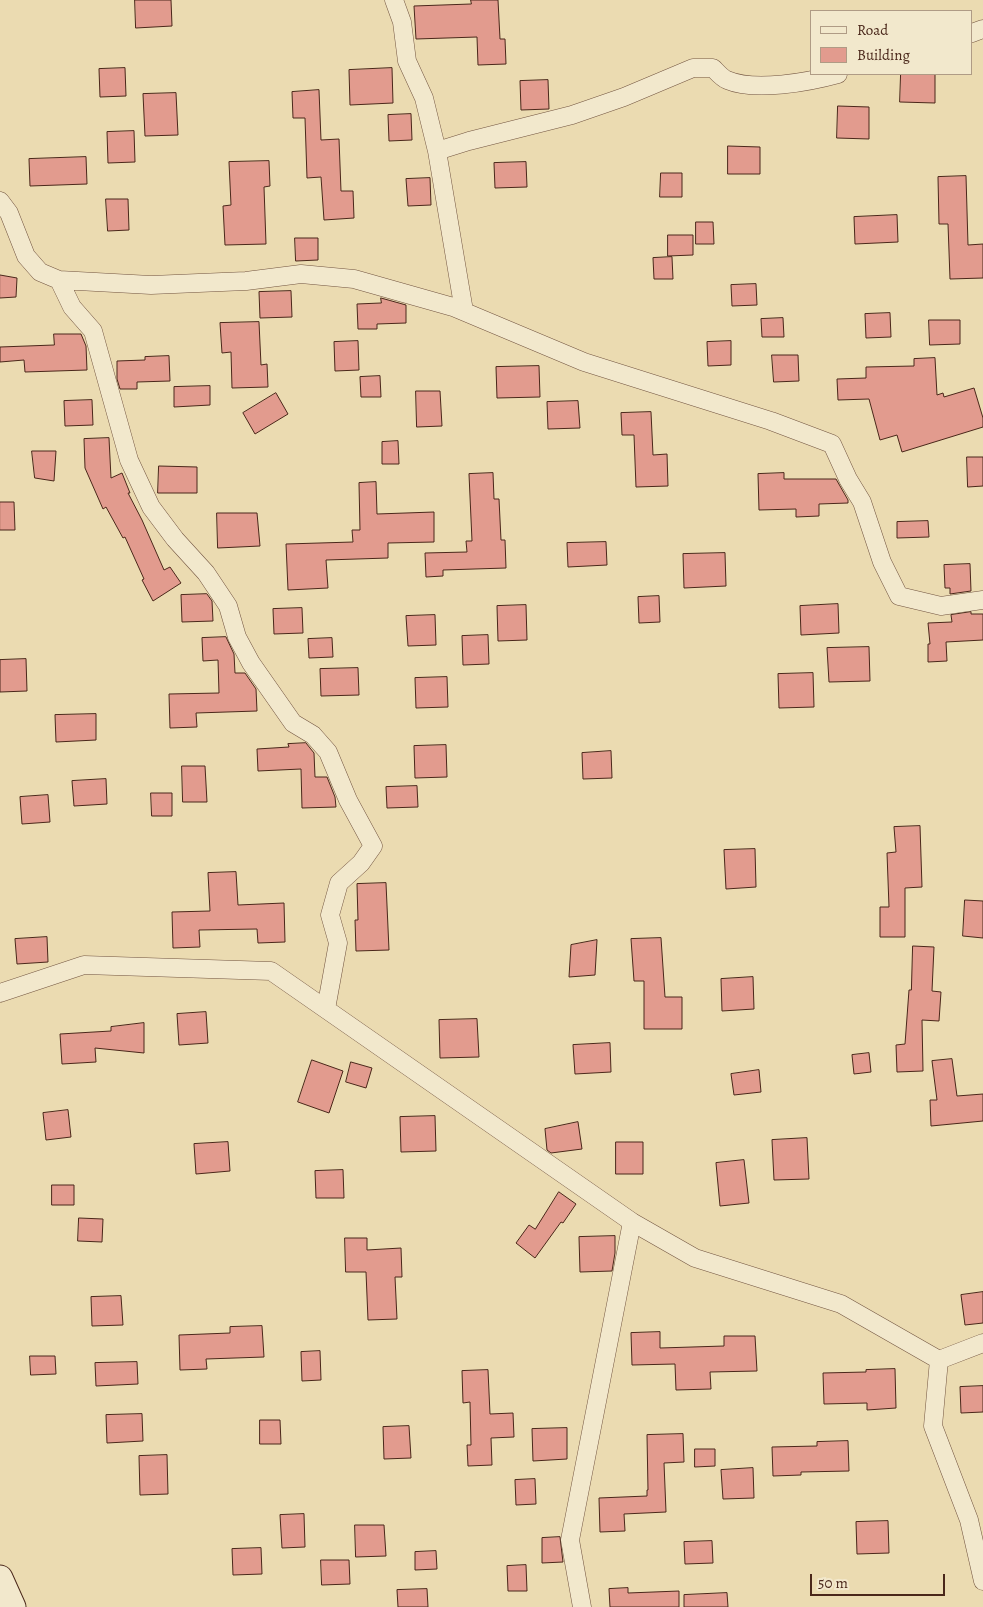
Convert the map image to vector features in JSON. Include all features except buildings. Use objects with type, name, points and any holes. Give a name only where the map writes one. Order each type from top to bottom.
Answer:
[{"type":"main road","points":[[0,1578],[13,1607]]},
{"type":"street","points":[[394,0],[402,22],[407,61],[424,98],[437,151],[464,311]]},
{"type":"street","points":[[437,151],[468,141],[572,115],[624,97],[693,68],[713,68],[726,80],[762,86],[814,81],[835,75]]},
{"type":"street","points":[[0,201],[9,213],[26,256],[40,272],[59,280],[151,285],[246,281],[301,274],[354,278],[453,307],[584,362],[771,421],[832,444],[848,479],[862,502],[882,562],[899,596],[941,606],[983,600]]},
{"type":"street","points":[[59,280],[72,307],[93,331],[128,460],[151,507],[175,539],[206,573],[228,606],[238,637],[251,663],[293,723],[313,735],[328,752],[348,800],[373,846],[361,863],[339,883],[330,916],[338,943],[326,1009]]},
{"type":"street","points":[[0,993],[84,965],[271,970],[632,1222],[695,1258],[841,1304],[939,1360]]},
{"type":"street","points":[[582,1607],[570,1540],[632,1222]]},
{"type":"street","points":[[939,1360],[983,1343]]},
{"type":"street","points":[[939,1360],[933,1426],[969,1520],[983,1581]]}]
